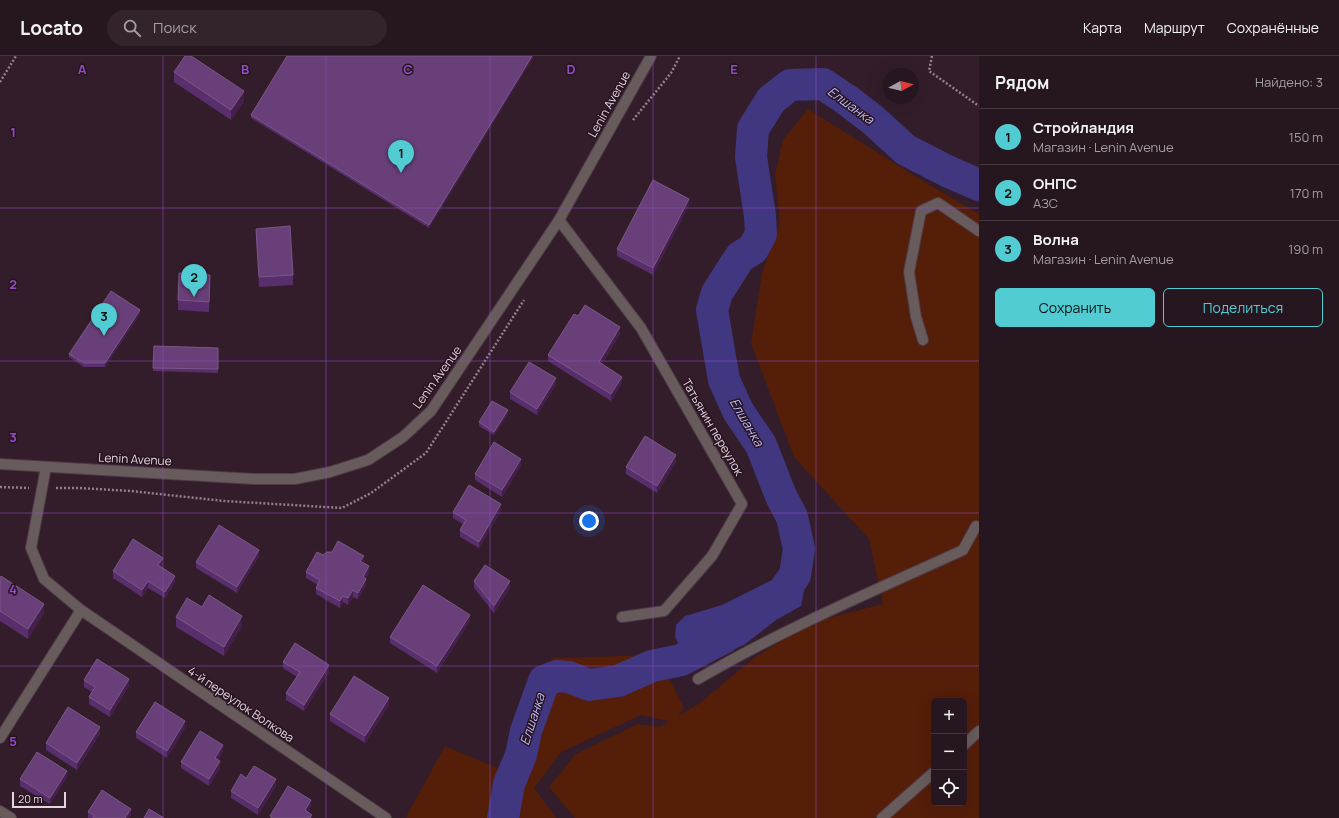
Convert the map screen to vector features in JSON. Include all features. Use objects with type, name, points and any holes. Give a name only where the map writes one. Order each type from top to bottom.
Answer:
[{"type":"street","name":"Lenin Avenue","points":[[0,464],[254,479],[295,479],[330,472],[368,460],[403,438],[431,411],[559,220],[651,56]]},
{"type":"street","points":[[923,340],[916,318],[909,272],[921,211],[938,203],[979,231]]},
{"type":"street","name":"Татьянин переулок","points":[[559,220],[641,328],[742,504],[712,556],[664,611],[622,617]]},
{"type":"street","name":"4-й переулок Волкова","points":[[46,467],[31,548],[44,579],[81,610],[386,818]]},
{"type":"street","points":[[698,679],[738,655],[786,631],[963,550],[978,524]]},
{"type":"street","points":[[0,738],[81,610]]},
{"type":"street","points":[[967,742],[979,731]]},
{"type":"street","points":[[882,818],[931,775]]},
{"type":"street","points":[[0,811],[11,818]]},
{"type":"path","points":[[0,82],[16,56]]},
{"type":"path","points":[[629,126],[633,119],[671,73],[680,56]]},
{"type":"path","points":[[932,56],[929,71],[979,106]]},
{"type":"path","points":[[0,487],[42,489],[79,488],[131,491],[224,501],[342,508],[371,493],[426,453],[525,299]]},
{"type":"shaded area","points":[[808,109],[918,178],[979,214],[979,818],[575,818],[549,787],[576,754],[637,724],[660,727],[669,721],[641,715],[561,752],[534,788],[556,818],[406,817],[445,746],[509,773],[552,658],[657,655],[684,708],[678,716],[700,703],[754,658],[809,623],[883,604],[869,539],[794,457],[751,343],[762,273],[780,222],[775,174],[783,140]]},
{"type":"shaded area","points":[[798,558],[808,570],[801,606],[776,620],[744,645],[721,654],[707,664],[692,669],[675,637],[676,625],[685,616],[722,605],[778,577],[786,566]]},
{"type":"building","points":[[185,56],[191,56],[244,91],[231,110],[174,72]]},
{"type":"building","points":[[287,56],[532,56],[429,225],[251,115]]},
{"type":"building","points":[[653,180],[689,199],[653,268],[617,249]]},
{"type":"building","points":[[290,226],[293,275],[259,277],[256,229]]},
{"type":"building","points":[[179,273],[210,275],[209,302],[178,300]]},
{"type":"building","points":[[111,291],[140,310],[105,363],[84,363],[69,354]]},
{"type":"building","points":[[585,305],[620,327],[599,362],[622,377],[611,394],[548,355],[574,314],[578,316]]},
{"type":"building","points":[[154,346],[218,348],[218,369],[153,368]]},
{"type":"building","points":[[529,362],[556,378],[537,409],[510,392]]},
{"type":"building","points":[[492,401],[508,410],[494,432],[479,422]]},
{"type":"building","points":[[645,436],[676,455],[657,486],[626,467]]},
{"type":"building","points":[[494,442],[521,459],[502,490],[475,474]]},
{"type":"building","points":[[469,485],[501,504],[479,542],[460,530],[466,520],[453,512]]},
{"type":"building","points":[[219,525],[259,550],[237,587],[196,562]]},
{"type":"building","points":[[133,539],[163,558],[158,565],[175,576],[165,592],[148,581],[142,590],[113,571]]},
{"type":"building","points":[[338,541],[364,556],[360,561],[369,566],[363,577],[366,579],[358,593],[353,590],[348,598],[343,596],[340,601],[316,588],[320,580],[306,572],[317,552],[323,555],[327,552],[332,552]]},
{"type":"building","points":[[485,565],[510,581],[494,606],[474,581]]},
{"type":"building","points":[[1,576],[44,604],[28,629],[0,611]]},
{"type":"building","points":[[423,585],[470,615],[437,666],[390,637]]},
{"type":"building","points":[[209,595],[242,616],[224,647],[176,617],[187,598],[202,607]]},
{"type":"building","points":[[295,643],[329,665],[304,705],[286,693],[300,672],[283,662]]},
{"type":"building","points":[[97,659],[129,679],[110,710],[89,697],[95,687],[84,680]]},
{"type":"building","points":[[354,676],[389,698],[365,736],[330,714]]},
{"type":"building","points":[[155,702],[185,721],[167,751],[136,732]]},
{"type":"building","points":[[68,707],[100,727],[77,763],[46,743]]},
{"type":"building","points":[[200,731],[223,745],[215,758],[220,761],[209,779],[181,762]]},
{"type":"building","points":[[37,752],[67,771],[50,798],[20,779]]},
{"type":"building","points":[[254,766],[276,779],[258,808],[231,791],[241,774],[246,778]]},
{"type":"building","points":[[288,786],[311,800],[305,810],[312,815],[310,818],[272,818],[270,816]]},
{"type":"building","points":[[102,790],[131,809],[125,818],[93,818],[94,815],[88,812]]},
{"type":"building","points":[[149,809],[164,818],[144,818]]},
{"type":"waterway","name":"Елшанка","points":[[779,598],[795,575],[799,549],[792,517],[781,496],[761,445],[738,411],[724,380],[712,310],[717,293],[740,257],[753,249],[761,234],[760,216],[751,157],[753,129],[771,100],[790,85],[823,84],[873,120],[906,150],[947,171],[979,185]]},
{"type":"waterway","name":"Елшанка","points":[[503,818],[509,784],[521,755],[526,731],[544,681],[557,676],[569,677],[589,685],[618,681],[652,666],[681,660],[725,637]]},
{"type":"place","name":"Стройландия","points":[[401,173]]},
{"type":"place","name":"ОНПС","points":[[194,297]]},
{"type":"place","name":"Волна","points":[[104,336]]}]
